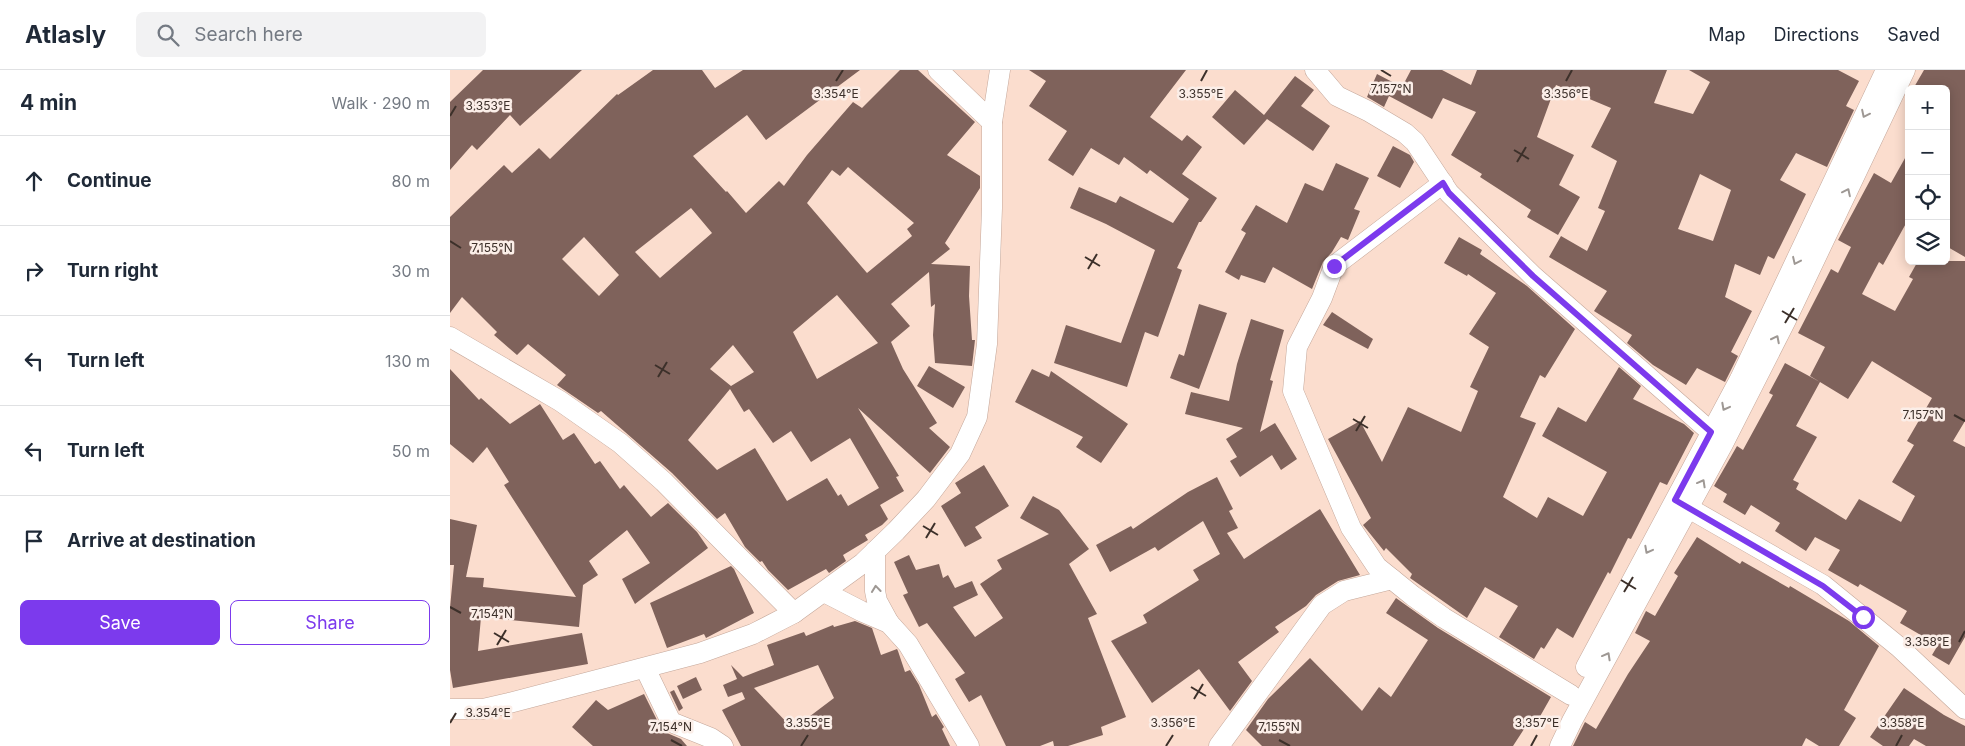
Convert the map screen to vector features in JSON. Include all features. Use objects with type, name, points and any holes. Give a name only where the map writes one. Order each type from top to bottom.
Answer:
[{"type":"street","points":[[938,70],[992,122]]},
{"type":"street","points":[[450,709],[483,709],[510,704],[700,653],[753,634],[794,613],[824,592],[875,551],[926,499],[960,454],[977,416],[987,344],[992,208],[992,122],[1000,70]]},
{"type":"street","points":[[1315,70],[1337,96],[1368,111],[1405,133],[1415,142],[1449,193],[1533,276],[1711,432]]},
{"type":"street","points":[[1560,746],[1682,504],[1711,432],[1740,379],[1886,70]]},
{"type":"street","points":[[1546,746],[1571,695],[1682,504],[1723,444],[1786,320],[1905,70]]},
{"type":"street","points":[[1443,183],[1334,266],[1322,298],[1296,348],[1293,391],[1351,528],[1377,567],[1444,618],[1571,695]]},
{"type":"street","points":[[450,338],[560,402],[620,443],[664,482],[794,613]]},
{"type":"street","points":[[1682,504],[1837,596],[1899,647],[1965,709]]},
{"type":"street","points":[[875,551],[875,591],[877,601],[888,623],[908,644],[969,746]]},
{"type":"street","points":[[1219,746],[1322,606],[1344,591],[1392,579]]},
{"type":"street","points":[[824,592],[861,612],[888,623]]},
{"type":"street","points":[[645,668],[671,722],[712,738],[723,746]]},
{"type":"building","points":[[483,70],[582,70],[520,126],[510,115],[477,150],[472,145],[450,170],[450,102]]},
{"type":"building","points":[[653,70],[702,70],[715,88],[743,70],[860,70],[766,140],[747,115],[693,156],[746,213],[779,181],[784,186],[807,155],[853,102],[862,108],[900,70],[918,70],[975,122],[947,155],[980,176],[980,188],[945,243],[950,249],[931,264],[970,266],[969,296],[972,340],[975,340],[972,366],[935,363],[933,335],[935,304],[931,307],[929,272],[891,304],[910,326],[891,342],[903,369],[937,423],[929,428],[950,447],[930,473],[858,408],[899,476],[896,477],[904,491],[880,505],[888,519],[865,535],[868,540],[843,555],[846,561],[829,573],[826,569],[788,590],[768,570],[762,561],[760,562],[745,547],[725,513],[717,519],[672,473],[601,411],[598,413],[557,385],[566,375],[528,344],[517,355],[494,335],[497,332],[462,297],[450,313],[450,217],[504,165],[512,173],[539,148],[550,159],[618,95]],"holes":[[[848,167],[914,223],[907,229],[912,236],[867,273],[807,203],[832,170],[840,176]],[[691,208],[712,233],[660,278],[635,252]],[[584,237],[619,275],[599,296],[562,259]],[[837,295],[878,343],[817,379],[793,332]],[[733,345],[754,372],[731,386],[710,369]],[[730,389],[744,412],[749,409],[773,443],[791,431],[811,462],[850,438],[879,488],[848,506],[841,494],[838,496],[827,478],[787,501],[755,448],[717,470],[688,440]]]},
{"type":"building","points":[[1029,70],[1186,70],[1150,117],[1182,141],[1187,135],[1202,147],[1182,174],[1217,198],[1201,222],[1199,222],[1177,268],[1182,270],[1158,337],[1145,332],[1127,387],[1054,363],[1066,325],[1121,343],[1155,250],[1106,224],[1070,208],[1079,187],[1116,203],[1120,196],[1173,223],[1189,199],[1150,170],[1147,174],[1124,157],[1119,165],[1091,148],[1073,176],[1048,160],[1067,131],[1029,106],[1046,81]]},
{"type":"building","points":[[1411,70],[1442,70],[1471,85],[1477,70],[1667,70],[1654,103],[1693,114],[1710,82],[1689,70],[1838,70],[1859,81],[1846,106],[1854,110],[1827,167],[1796,153],[1780,180],[1806,194],[1774,259],[1768,256],[1760,275],[1735,264],[1725,297],[1752,311],[1731,352],[1738,356],[1725,382],[1697,368],[1686,385],[1653,365],[1627,343],[1632,335],[1594,311],[1607,291],[1549,257],[1561,236],[1587,251],[1605,211],[1598,208],[1617,161],[1591,147],[1611,108],[1556,85],[1537,137],[1574,155],[1559,185],[1580,197],[1558,235],[1527,217],[1531,210],[1480,177],[1482,174],[1451,155],[1476,112],[1443,98],[1432,119],[1389,96],[1384,107],[1367,97],[1377,74],[1402,87]],"holes":[[[1700,174],[1731,190],[1713,241],[1678,229]]]},
{"type":"building","points":[[1924,70],[1965,70],[1965,257],[1950,248],[1950,85],[1915,85]]},
{"type":"building","points":[[1295,76],[1314,90],[1301,106],[1330,126],[1313,151],[1267,119],[1244,145],[1212,117],[1235,90],[1264,115]]},
{"type":"building","points":[[1393,146],[1410,155],[1414,162],[1400,188],[1377,176]]},
{"type":"building","points":[[1905,158],[1905,225],[1883,265],[1879,262],[1862,294],[1895,311],[1913,279],[1909,277],[1916,265],[1950,265],[1950,261],[1965,261],[1965,421],[1953,441],[1965,447],[1965,637],[1949,665],[1932,655],[1938,645],[1900,623],[1907,611],[1860,584],[1858,587],[1828,570],[1840,550],[1815,537],[1806,551],[1775,531],[1780,523],[1751,505],[1745,515],[1723,502],[1727,494],[1714,486],[1737,446],[1743,450],[1773,395],[1769,393],[1785,363],[1820,382],[1810,376],[1825,347],[1798,333],[1831,269],[1838,273],[1851,247],[1838,240],[1874,173],[1891,183]],"holes":[[[1872,361],[1932,398],[1907,441],[1914,445],[1892,482],[1915,496],[1901,522],[1859,499],[1846,520],[1796,489],[1799,483],[1793,480],[1817,437],[1796,426],[1820,382],[1848,399]]]},
{"type":"building","points":[[1336,163],[1369,178],[1354,209],[1360,211],[1348,240],[1341,237],[1323,262],[1312,289],[1273,267],[1265,283],[1241,275],[1239,280],[1225,272],[1246,233],[1241,230],[1256,205],[1287,223],[1305,183],[1323,191]]},
{"type":"building","points":[[1459,237],[1482,250],[1480,254],[1527,286],[1575,329],[1545,378],[1540,375],[1520,417],[1536,423],[1503,497],[1537,518],[1548,497],[1583,516],[1607,472],[1542,436],[1558,407],[1586,422],[1619,367],[1641,386],[1633,399],[1684,424],[1694,433],[1667,485],[1660,482],[1631,539],[1628,538],[1610,574],[1608,572],[1573,638],[1557,628],[1544,649],[1541,647],[1534,659],[1499,637],[1518,606],[1485,587],[1467,618],[1410,578],[1412,574],[1386,548],[1384,551],[1363,525],[1371,518],[1328,439],[1360,421],[1382,462],[1408,407],[1461,432],[1478,391],[1470,387],[1489,347],[1469,334],[1496,293],[1468,274],[1467,276],[1444,263]]},
{"type":"building","points":[[1199,304],[1227,313],[1199,389],[1170,378],[1179,354],[1184,356]]},
{"type":"building","points":[[1332,312],[1373,339],[1368,349],[1323,325]]},
{"type":"building","points":[[1251,319],[1284,330],[1270,380],[1273,381],[1260,432],[1275,423],[1297,459],[1281,470],[1272,455],[1240,477],[1230,461],[1237,457],[1226,439],[1243,428],[1185,414],[1191,392],[1229,401],[1237,364]]},
{"type":"building","points":[[929,366],[965,387],[953,408],[917,386]]},
{"type":"building","points":[[450,369],[479,400],[481,398],[510,424],[540,404],[563,440],[574,433],[595,464],[600,461],[620,489],[624,485],[651,517],[668,503],[697,532],[708,548],[635,604],[622,579],[650,563],[627,530],[589,561],[598,575],[583,585],[579,627],[481,617],[478,651],[582,633],[588,664],[453,688],[450,670],[450,608],[454,565],[450,565],[450,519],[477,525],[466,577],[484,578],[483,587],[576,597],[504,485],[509,482],[487,447],[473,463],[450,444]]},
{"type":"building","points":[[1032,369],[1049,377],[1051,371],[1128,424],[1101,463],[1076,447],[1083,437],[1015,402]]},
{"type":"building","points":[[984,465],[1009,506],[975,527],[982,538],[965,547],[941,506],[961,493],[955,483]]},
{"type":"building","points":[[1217,477],[1233,509],[1229,511],[1238,528],[1227,533],[1244,559],[1320,509],[1360,575],[1338,581],[1316,595],[1306,606],[1275,627],[1279,632],[1238,662],[1252,681],[1230,711],[1199,669],[1152,703],[1111,641],[1147,623],[1143,615],[1199,580],[1193,570],[1220,554],[1203,521],[1158,551],[1155,547],[1110,572],[1096,545],[1131,526],[1133,529],[1188,492]]},
{"type":"building","points":[[1033,496],[1059,510],[1089,549],[1069,564],[1097,614],[1088,618],[1126,717],[1101,727],[1103,735],[1068,746],[1054,746],[1053,741],[1040,746],[1006,746],[981,695],[969,702],[955,679],[965,673],[927,623],[919,627],[903,595],[908,593],[894,562],[909,555],[916,570],[939,564],[943,578],[948,575],[955,588],[972,581],[978,595],[953,607],[975,637],[1003,618],[980,584],[1002,569],[997,560],[1049,534],[1020,518]]},
{"type":"building","points":[[1697,537],[1740,564],[1742,561],[1789,588],[1790,586],[1849,621],[1879,646],[1844,710],[1856,718],[1839,746],[1819,746],[1806,738],[1802,746],[1573,746],[1585,722],[1596,729],[1650,641],[1635,633],[1646,611],[1655,616],[1678,576],[1674,573]]},
{"type":"building","points":[[731,566],[754,613],[706,638],[704,634],[667,648],[650,603]]},
{"type":"building","points":[[1396,598],[1438,628],[1551,697],[1534,727],[1528,723],[1513,746],[1262,746],[1246,730],[1268,699],[1310,658],[1362,711],[1379,687],[1391,697],[1428,640],[1386,613]]},
{"type":"building","points":[[855,621],[872,628],[881,655],[897,649],[905,672],[910,670],[919,685],[932,717],[936,714],[944,727],[942,729],[950,746],[741,746],[722,710],[745,699],[742,692],[728,697],[723,685],[737,679],[731,665],[743,677],[774,665],[767,645],[804,632],[806,636],[833,625],[834,627]],"holes":[[[818,665],[834,698],[793,729],[754,688]]]},
{"type":"building","points":[[696,677],[702,690],[683,699],[677,686]]},
{"type":"building","points":[[1904,688],[1944,715],[1965,726],[1965,746],[1926,746],[1914,739],[1909,746],[1883,746],[1870,737]]},
{"type":"building","points":[[674,690],[683,708],[679,711],[670,692]]},
{"type":"building","points":[[644,694],[661,728],[681,739],[687,746],[593,746],[572,727],[596,700],[608,710]]},
{"type":"route","points":[[1334,266],[1443,183],[1449,193],[1533,276],[1711,432],[1675,500],[1823,586],[1844,600],[1863,617]]}]
